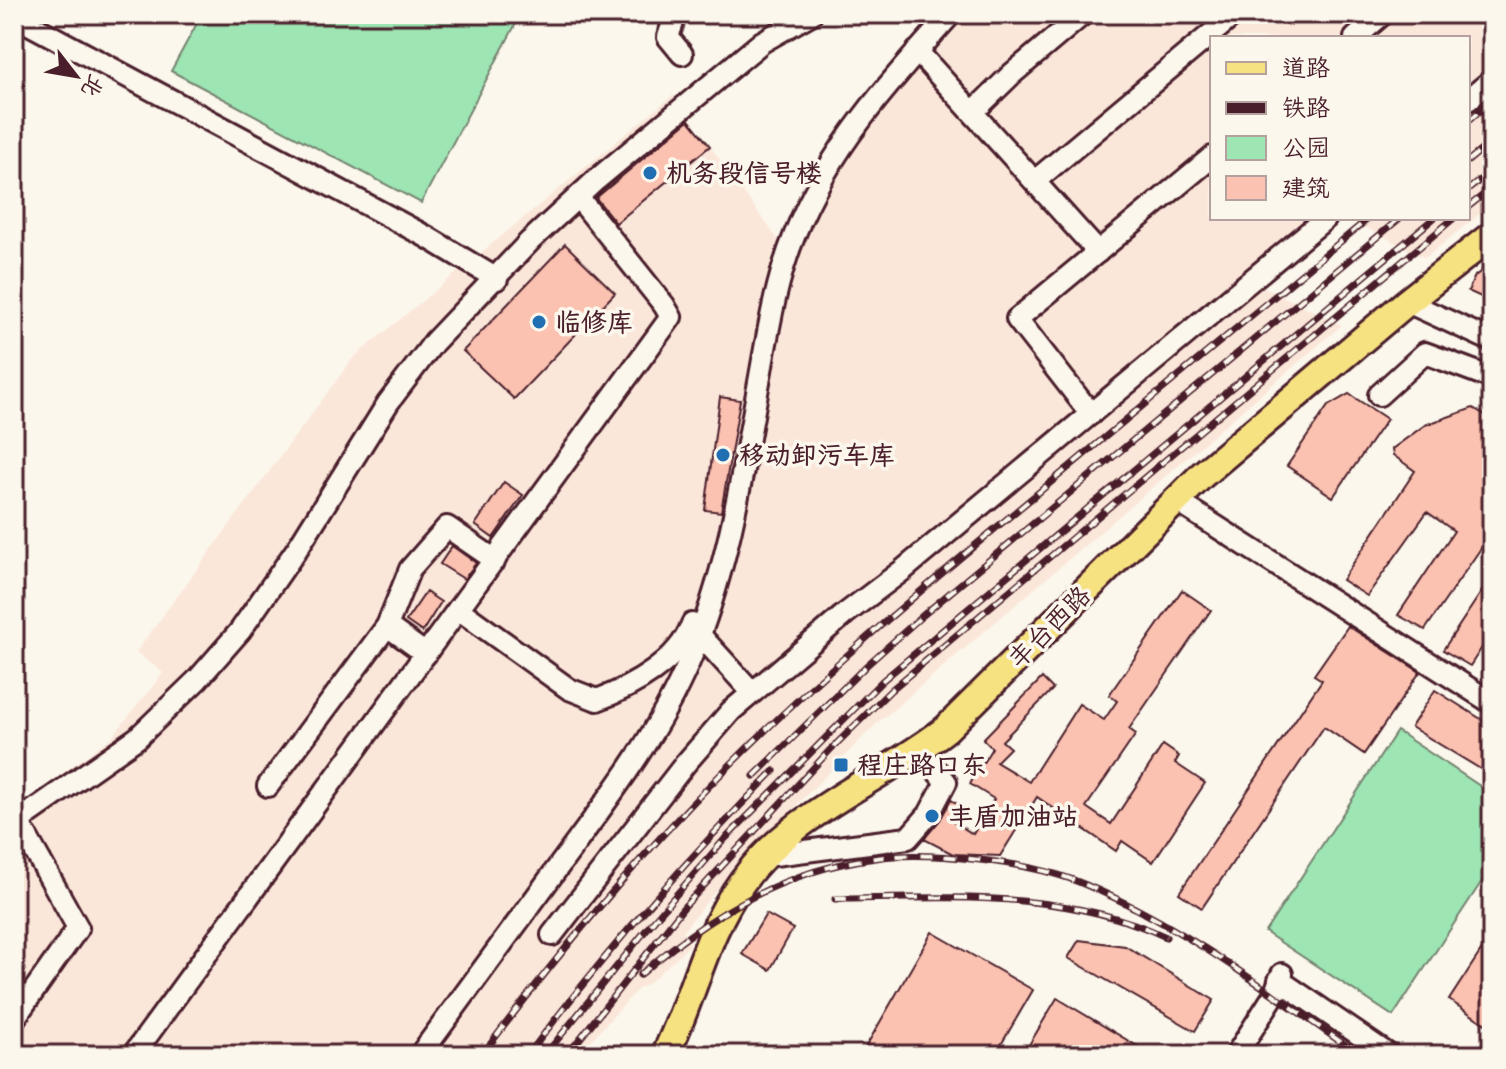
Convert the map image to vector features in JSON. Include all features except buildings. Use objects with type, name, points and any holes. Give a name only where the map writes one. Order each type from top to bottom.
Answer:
[{"type":"main road","name":"丰台西路","points":[[665,1055],[724,911],[742,881],[766,856],[832,802],[919,750],[974,703],[1175,500],[1407,302],[1492,235]]},
{"type":"street","points":[[676,14],[668,37],[682,54]]},
{"type":"street","points":[[14,1019],[78,928],[16,823],[137,738],[198,679],[240,631],[297,549],[388,403],[434,342],[530,241],[762,42],[811,14]]},
{"type":"street","points":[[420,1055],[640,753],[674,696],[699,634],[725,553],[779,281],[795,233],[840,149],[917,51],[951,14]]},
{"type":"street","points":[[973,112],[1012,74],[1083,14]]},
{"type":"street","points":[[1036,180],[1235,14]]},
{"type":"street","points":[[1357,36],[1383,14]]},
{"type":"street","points":[[14,16],[400,223],[497,279]]},
{"type":"street","points":[[917,51],[1098,252]]},
{"type":"street","points":[[1470,98],[1492,80]]},
{"type":"street","points":[[1091,414],[1017,319],[1210,159]]},
{"type":"street","points":[[133,1055],[671,317],[578,197]]},
{"type":"street","points":[[552,935],[685,764],[731,711],[1324,220]]},
{"type":"street","points":[[1407,302],[1492,341]]},
{"type":"street","points":[[1379,395],[1425,353],[1492,378]]},
{"type":"street","points":[[1175,500],[1492,703]]},
{"type":"street","points":[[268,786],[387,626],[410,569],[447,527],[495,560]]},
{"type":"street","points":[[458,609],[569,689],[597,700],[629,685],[678,649],[688,633],[706,583],[725,553]]},
{"type":"street","points":[[387,626],[426,654]]},
{"type":"street","points":[[699,634],[752,692]]},
{"type":"street","points":[[766,856],[908,838],[929,814],[946,782],[919,750]]},
{"type":"street","points":[[1236,1055],[1274,995],[1281,977],[1389,1055]]},
{"type":"shaded area","points":[[952,14],[1492,14],[1492,204],[1425,258],[1351,220],[1470,220],[1470,36],[1210,36],[1210,220],[1341,220],[1260,285],[1342,325],[873,727],[727,877],[683,931],[690,945],[650,982],[638,989],[578,1055],[14,1055],[14,813],[112,737],[163,673],[136,652],[353,358],[673,95],[782,245],[825,165],[892,66]]},
{"type":"green space","points":[[202,14],[521,14],[421,203],[171,71]]},
{"type":"green space","points":[[1397,731],[1492,794],[1492,866],[1393,1016],[1265,932]]},
{"type":"railway","points":[[1470,119],[1492,101]]},
{"type":"railway","points":[[1470,159],[1492,141]]},
{"type":"railway","points":[[1470,188],[1492,170]]},
{"type":"railway","points":[[1470,205],[1492,188]]},
{"type":"railway","points":[[482,1055],[555,960],[632,869],[770,726],[947,569],[1367,220]]},
{"type":"railway","points":[[754,776],[867,665],[922,616],[1398,220]]},
{"type":"railway","points":[[545,1055],[723,841],[882,681],[1432,220]]},
{"type":"railway","points":[[567,1055],[683,908],[830,750],[891,690],[1452,220]]},
{"type":"railway","points":[[528,1055],[646,909],[774,771]]},
{"type":"railway","points":[[640,975],[720,915],[779,884],[811,873],[889,856],[1007,863],[1073,880],[1158,920],[1227,962],[1359,1055]]},
{"type":"railway","points":[[835,899],[961,898],[1046,904],[1087,911],[1166,937]]},
{"type":"place","name":"机务段信号楼","points":[[650,173]]},
{"type":"place","name":"临修库","points":[[539,322]]},
{"type":"place","name":"移动卸污车库","points":[[723,455]]},
{"type":"place","name":"程庄路口东","points":[[841,765]]},
{"type":"place","name":"丰盾加油站","points":[[932,816]]}]
